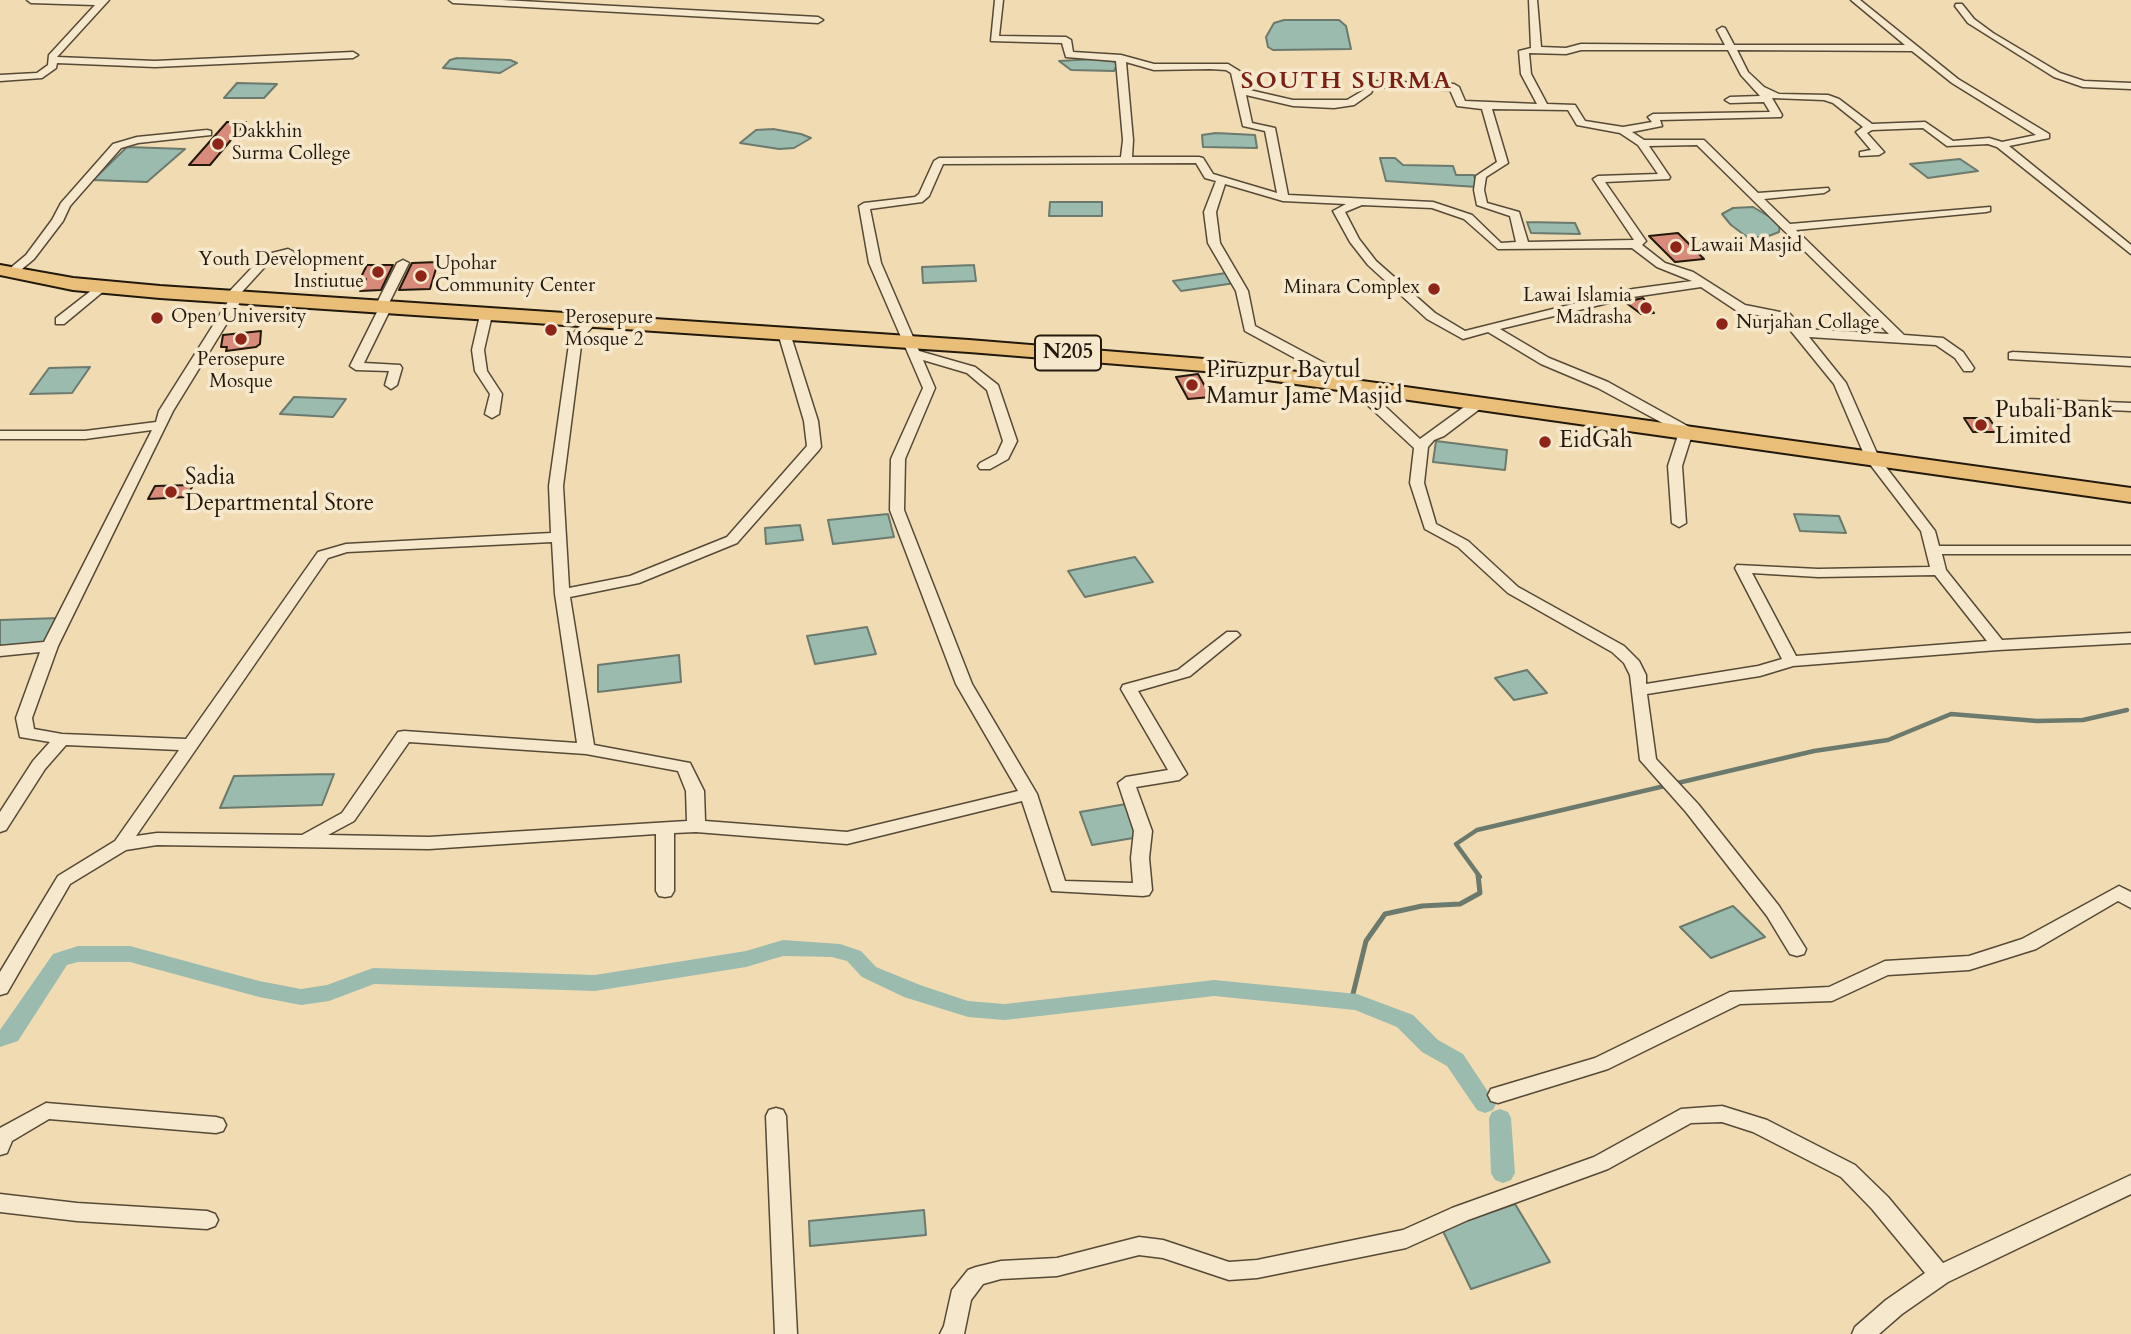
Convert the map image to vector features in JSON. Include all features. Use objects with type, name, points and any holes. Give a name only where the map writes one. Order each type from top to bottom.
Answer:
[{"type":"highway","name":"N205","points":[[6,271],[101,287],[784,333],[911,347],[1204,365],[2131,495]]},
{"type":"street","points":[[31,0],[103,1]]},
{"type":"street","points":[[453,0],[818,20]]},
{"type":"street","points":[[999,0],[994,39],[1066,40],[1069,55],[1121,58],[1154,67],[1228,67],[1236,72],[1248,125],[1270,128],[1283,198]]},
{"type":"street","points":[[1533,0],[1536,50]]},
{"type":"street","points":[[1855,0],[1955,81],[2045,136],[2001,145]]},
{"type":"street","points":[[0,78],[39,76],[53,66],[52,57],[103,1]]},
{"type":"street","points":[[1959,6],[1971,22],[2057,75],[2083,84],[2131,86]]},
{"type":"street","points":[[1240,91],[1293,103],[1334,105],[1350,103],[1368,90],[1370,84],[1454,87],[1461,104],[1573,107],[1581,123],[1622,130],[1658,124],[1653,117],[1777,115],[1744,73],[1721,30]]},
{"type":"street","points":[[1543,105],[1526,74],[1524,51],[1566,51],[1581,47],[1912,48]]},
{"type":"street","points":[[52,60],[155,64],[353,55]]},
{"type":"street","points":[[1121,58],[1128,140],[1126,161]]},
{"type":"street","points":[[1730,100],[1763,94],[1788,98],[1825,97],[1836,101],[1870,127]]},
{"type":"street","points":[[1486,106],[1503,163],[1481,176],[1482,205],[1515,215],[1523,246]]},
{"type":"street","points":[[1864,154],[1879,152],[1861,132],[1870,127],[1925,125],[1951,144],[1989,141],[2001,145],[2131,251]]},
{"type":"street","points":[[1622,130],[1642,143],[1665,177],[1598,179],[1640,241],[1635,245]]},
{"type":"street","points":[[6,271],[30,257],[57,221],[65,205],[117,146],[137,139],[207,133]]},
{"type":"street","points":[[1642,143],[1700,142],[1790,227],[1899,337]]},
{"type":"street","points":[[1232,635],[1184,673],[1129,689],[1179,774],[1126,783],[1143,831],[1140,858],[1143,890],[1058,887],[1028,794],[964,684],[897,510],[898,459],[929,388],[875,263],[864,206],[918,200],[924,196],[939,161],[1199,160],[1209,176],[1283,198],[1433,205],[1468,218],[1497,246],[1635,245],[1661,265],[1689,274],[1741,308],[1786,317],[1802,333],[1840,383],[1873,459],[1928,531],[1939,571],[1998,645]]},
{"type":"street","points":[[1222,179],[1210,212],[1213,243],[1242,292],[1250,328],[1353,384],[1421,447]]},
{"type":"street","points":[[1758,196],[1824,190]]},
{"type":"street","points":[[1364,201],[1339,211],[1354,240],[1372,262],[1431,316],[1464,335],[1633,293],[1702,282]]},
{"type":"street","points":[[1790,227],[1986,209]]},
{"type":"street","points":[[189,745],[62,738],[26,733],[24,718],[50,646],[166,411],[234,297],[268,257],[288,252]]},
{"type":"street","points":[[391,385],[396,368],[356,366],[403,263]]},
{"type":"street","points":[[60,321],[101,287]]},
{"type":"street","points":[[486,314],[478,351],[481,372],[496,394],[492,414]]},
{"type":"street","points":[[586,749],[562,594],[556,486],[576,337],[591,322]]},
{"type":"street","points":[[1491,330],[1545,361],[1603,386],[1686,431],[1675,466],[1679,523]]},
{"type":"street","points":[[562,594],[634,580],[732,540],[814,447],[811,421],[784,333]]},
{"type":"street","points":[[1802,333],[1939,341],[1959,355],[1968,368]]},
{"type":"street","points":[[911,347],[971,370],[993,388],[1010,441],[1003,456],[985,466]]},
{"type":"street","points":[[2012,356],[2131,362]]},
{"type":"street","points":[[1480,402],[1439,433],[1429,436],[1421,447],[1417,483],[1430,526],[1462,544],[1513,590],[1618,649],[1632,661],[1638,675],[1648,760],[1773,911],[1797,949]]},
{"type":"street","points":[[2026,402],[2131,407]]},
{"type":"street","points":[[0,435],[85,435],[161,425]]},
{"type":"street","points":[[121,845],[323,555],[346,548],[558,537]]},
{"type":"street","points":[[1935,550],[2131,550]]},
{"type":"street","points":[[1791,661],[1742,568],[1818,573],[1939,571]]},
{"type":"street","points":[[1639,690],[1760,671],[1791,661],[2131,638]]},
{"type":"street","points":[[0,651],[50,646]]},
{"type":"street","points":[[301,843],[348,817],[404,736],[586,749],[684,767],[695,791],[696,826]]},
{"type":"street","points":[[0,826],[39,765],[62,738]]},
{"type":"street","points":[[0,988],[64,880],[121,845],[157,839],[429,843],[696,826],[847,838],[1028,794]]},
{"type":"street","points":[[665,827],[665,891]]},
{"type":"street","points":[[1498,1096],[1601,1065],[1737,997],[1832,993],[1885,968],[1969,964],[2029,944],[2119,892],[2131,902]]},
{"type":"street","points":[[0,1147],[3,1136],[46,1111],[216,1125]]},
{"type":"street","points":[[951,1334],[955,1330],[960,1297],[976,1278],[989,1274],[1056,1267],[1139,1246],[1163,1249],[1229,1271],[1257,1269],[1406,1239],[1460,1214],[1601,1163],[1688,1115],[1722,1114],[1760,1126],[1848,1171],[1880,1203],[1940,1275]]},
{"type":"street","points":[[776,1116],[786,1334]]},
{"type":"street","points":[[1863,1334],[1894,1307],[1940,1275],[2131,1184]]},
{"type":"street","points":[[0,1203],[77,1212],[207,1220]]},
{"type":"shaded area","points":[[1284,20],[1339,20],[1346,26],[1351,49],[1273,50],[1268,47],[1266,37],[1274,23]]},
{"type":"shaded area","points":[[1095,59],[1117,62],[1114,71],[1071,70],[1059,61]]},
{"type":"shaded area","points":[[450,60],[510,60],[517,63],[500,73],[443,68]]},
{"type":"shaded area","points":[[237,83],[277,84],[264,98],[224,98]]},
{"type":"shaded area","points":[[773,129],[811,138],[794,148],[779,149],[740,143],[756,130]]},
{"type":"shaded area","points":[[1202,135],[1255,135],[1257,148],[1203,147]]},
{"type":"shaded area","points":[[127,147],[185,149],[147,182],[93,180]]},
{"type":"shaded area","points":[[1380,158],[1395,158],[1403,165],[1453,166],[1456,175],[1474,175],[1477,187],[1386,181]]},
{"type":"shaded area","points":[[1960,159],[1978,171],[1928,178],[1910,164]]},
{"type":"shaded area","points":[[1050,202],[1102,202],[1102,216],[1049,216]]},
{"type":"shaded area","points":[[1753,207],[1780,223],[1779,232],[1766,237],[1747,237],[1722,214],[1733,208]]},
{"type":"shaded area","points":[[1527,222],[1575,223],[1580,234],[1531,233]]},
{"type":"shaded area","points":[[974,265],[976,281],[923,283],[922,267]]},
{"type":"shaded area","points":[[1226,273],[1235,283],[1181,291],[1173,281]]},
{"type":"shaded area","points":[[90,367],[72,393],[30,394],[49,368]]},
{"type":"shaded area","points":[[294,397],[346,399],[333,417],[280,414]]},
{"type":"shaded area","points":[[1436,441],[1507,450],[1505,470],[1433,462]]},
{"type":"shaded area","points":[[888,514],[894,537],[833,544],[828,520]]},
{"type":"shaded area","points":[[1794,514],[1839,516],[1846,533],[1800,531]]},
{"type":"shaded area","points":[[800,525],[803,540],[766,544],[765,528]]},
{"type":"shaded area","points":[[1135,557],[1153,582],[1085,597],[1068,571]]},
{"type":"shaded area","points":[[59,618],[45,643],[0,646],[0,620]]},
{"type":"shaded area","points":[[867,627],[876,654],[815,664],[807,636]]},
{"type":"shaded area","points":[[679,655],[681,682],[598,692],[598,665]]},
{"type":"shaded area","points":[[1527,670],[1547,693],[1514,700],[1495,678]]},
{"type":"shaded area","points":[[334,774],[322,805],[220,808],[234,776]]},
{"type":"shaded area","points":[[1126,804],[1139,837],[1092,845],[1080,812]]},
{"type":"shaded area","points":[[1733,906],[1765,937],[1711,958],[1680,927]]},
{"type":"shaded area","points":[[1515,1204],[1550,1262],[1471,1289],[1442,1229]]},
{"type":"shaded area","points":[[924,1210],[926,1235],[810,1246],[809,1221]]},
{"type":"building","name":"Dakkhin Surma College","points":[[227,122],[246,122],[210,165],[189,165]]},
{"type":"building","name":"Lawaii Masjid","points":[[1678,233],[1704,259],[1675,262],[1649,236]]},
{"type":"building","name":"Upohar Community Center","points":[[438,262],[430,289],[399,290],[412,263]]},
{"type":"building","name":"Youth Development Instiutue","points":[[367,265],[393,265],[381,290],[360,291],[366,279],[360,279]]},
{"type":"building","name":"Lawai Islamia Madrasha","points":[[1643,298],[1654,313],[1641,314],[1625,302]]},
{"type":"building","name":"Perosepure Mosque","points":[[261,331],[260,344],[256,347],[226,351],[227,347],[221,347],[223,335]]},
{"type":"building","name":"Piruzpur Baytul Mamur Jame Masjid","points":[[1198,374],[1211,397],[1188,399],[1176,377]]},
{"type":"building","name":"Pubali Bank Limited","points":[[1964,418],[1989,418],[1998,432],[1973,432]]},
{"type":"building","name":"Sadia Departmental Store","points":[[193,485],[187,497],[148,499],[155,486]]},
{"type":"waterway","points":[[1480,877],[1456,844],[1477,830],[1814,751],[1888,740],[1951,714],[2037,721],[2083,720],[2127,710]]},
{"type":"waterway","points":[[1351,1002],[1366,941],[1385,914],[1422,906],[1460,904],[1480,893],[1478,875]]},
{"type":"waterway","points":[[0,1039],[10,1035],[60,959],[78,954],[130,954],[259,989],[301,997],[329,993],[373,976],[595,983],[746,959],[783,948],[833,949],[854,956],[869,972],[912,991],[968,1009],[1005,1012],[1214,988],[1357,1002],[1405,1021],[1430,1046],[1455,1060],[1485,1104]]},
{"type":"waterway","points":[[1500,1118],[1503,1173]]},
{"type":"place","name":"Dakkhin Surma College","points":[[218,144]]},
{"type":"place","name":"Lawaii Masjid","points":[[1676,247]]},
{"type":"place","name":"Youth Development Instiutue","points":[[378,272]]},
{"type":"place","name":"Upohar Community Center","points":[[421,276]]},
{"type":"place","name":"Minara Complex","points":[[1434,289]]},
{"type":"place","name":"Lawai Islamia Madrasha","points":[[1646,308]]},
{"type":"place","name":"Open University","points":[[157,318]]},
{"type":"place","name":"Nurjahan Collage","points":[[1722,324]]},
{"type":"place","name":"Perosepure Mosque 2","points":[[551,330]]},
{"type":"place","name":"Perosepure Mosque","points":[[241,339]]},
{"type":"place","name":"Piruzpur Baytul Mamur Jame Masjid","points":[[1192,385]]},
{"type":"place","name":"Pubali Bank Limited","points":[[1981,425]]},
{"type":"place","name":"EidGah","points":[[1545,442]]},
{"type":"place","name":"Sadia Departmental Store","points":[[171,492]]},
{"type":"district","name":"SOUTH SURMA","points":[[1347,82]]}]
